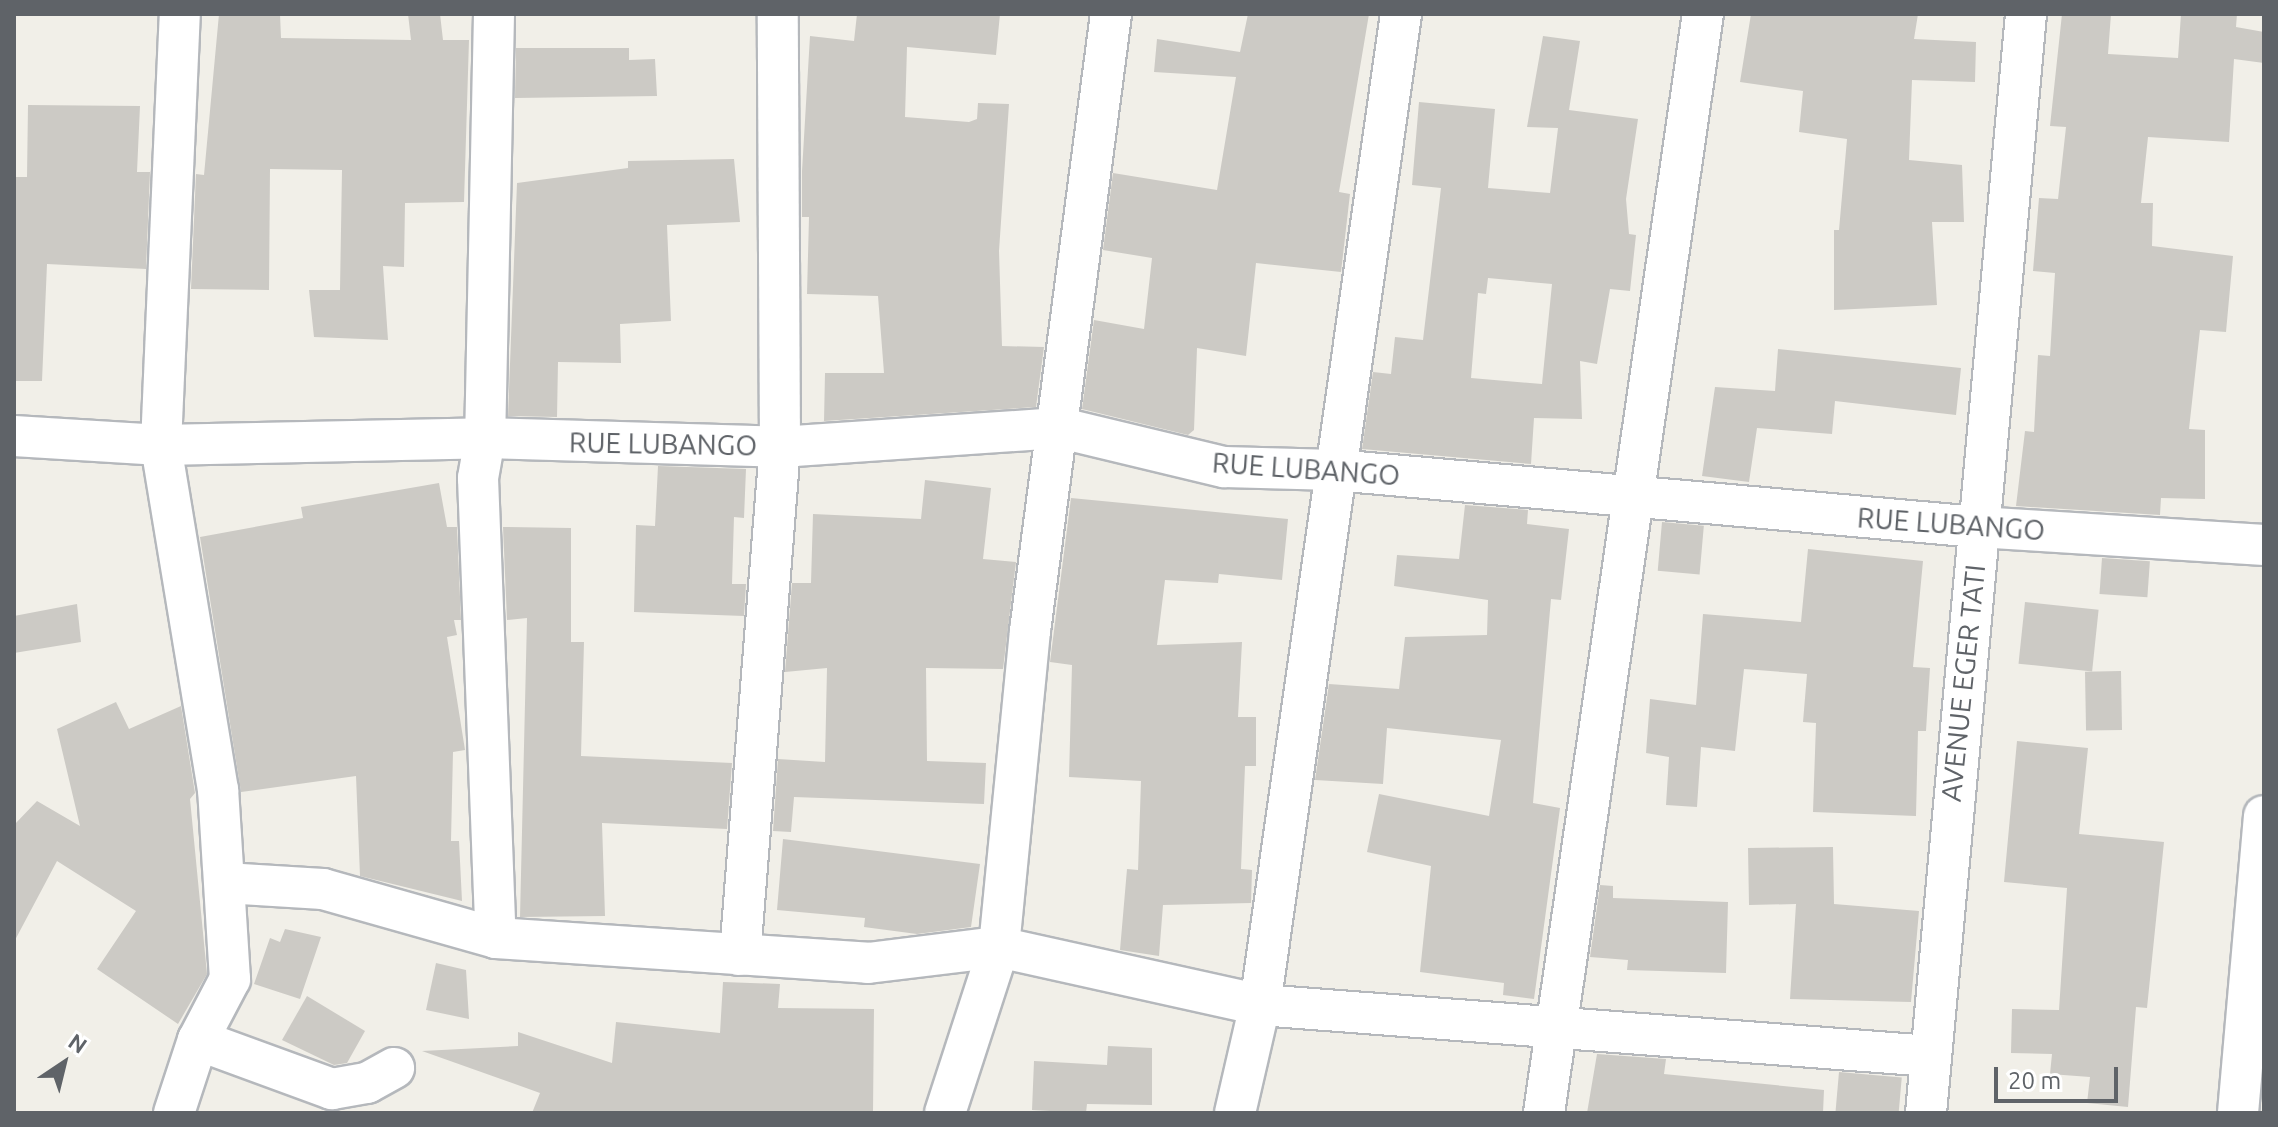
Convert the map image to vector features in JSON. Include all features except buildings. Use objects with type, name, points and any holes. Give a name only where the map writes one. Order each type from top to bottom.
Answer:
[{"type":"street","points":[[174,1113],[198,1040],[230,979],[218,790],[161,445],[180,14]]},
{"type":"street","points":[[494,14],[485,438],[478,478],[481,659],[496,938]]},
{"type":"street","points":[[740,955],[780,447],[778,14]]},
{"type":"street","points":[[945,1113],[999,947],[1030,631],[1061,428],[1111,14]]},
{"type":"street","points":[[1235,1113],[1260,1005],[1401,14]]},
{"type":"street","points":[[1544,1113],[1628,498],[1703,14]]},
{"type":"street","name":"AVENUE EGER TATI","points":[[1926,1113],[2026,14]]},
{"type":"street","name":"RUE LUBANGO","points":[[14,436],[161,445],[485,438],[780,447],[1061,428],[1224,467],[1335,470],[1978,527],[2264,545]]},
{"type":"street","points":[[2238,1113],[2264,816]]},
{"type":"street","points":[[225,883],[323,889],[496,938],[868,963],[999,947],[1260,1005],[1931,1056]]},
{"type":"street","points":[[198,1040],[332,1089],[367,1083],[394,1068]]}]
